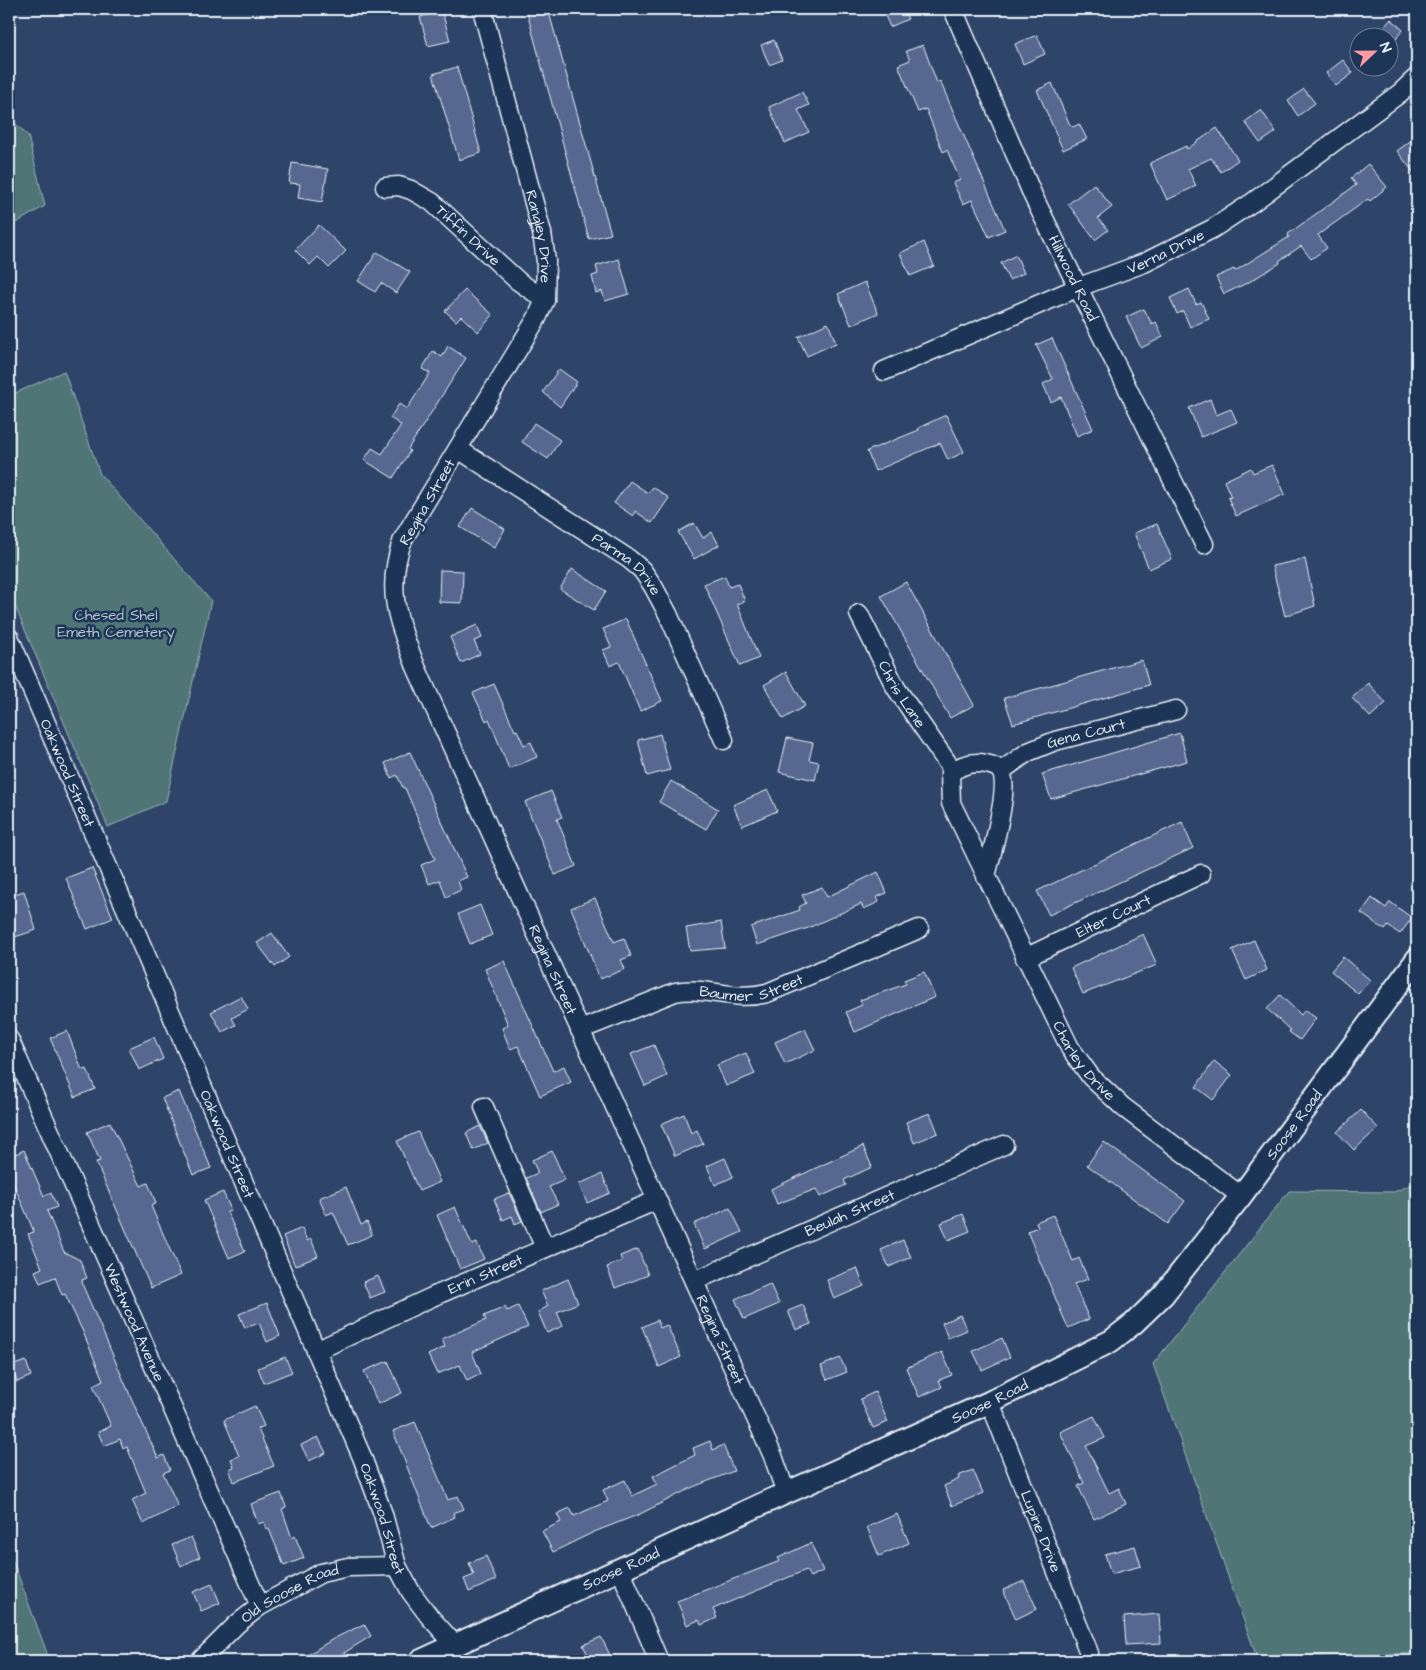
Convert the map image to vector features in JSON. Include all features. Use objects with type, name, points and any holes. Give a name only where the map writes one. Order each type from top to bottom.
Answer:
[{"type":"street","name":"Rangley Drive","points":[[458,448],[537,318],[545,300],[546,261],[542,233],[482,9]]},
{"type":"street","name":"Hillwood Road","points":[[953,9],[1034,198],[1204,544]]},
{"type":"street","name":"Verna Drive","points":[[884,371],[1078,287],[1144,263],[1233,216],[1400,93],[1417,77]]},
{"type":"street","name":"Tiffin Drive","points":[[385,187],[398,186],[411,190],[432,202],[518,280],[545,300]]},
{"type":"street","name":"Parma Drive","points":[[458,448],[629,559],[642,570],[668,614],[724,740]]},
{"type":"street","name":"Regina Street","points":[[458,448],[403,539],[396,560],[393,585],[394,605],[400,626],[416,667],[773,1456],[786,1492]]},
{"type":"street","name":"Chris Lane","points":[[859,614],[896,688],[953,770]]},
{"type":"street","name":"Oakwood Street","points":[[9,637],[316,1350],[380,1506],[397,1566],[411,1592],[455,1645]]},
{"type":"street","name":"Gena Court","points":[[1001,771],[1028,752],[1055,740],[1176,710]]},
{"type":"street","points":[[953,770],[960,765],[979,762],[993,766],[1001,771],[1004,782],[1001,814],[986,877]]},
{"type":"street","name":"Charley Drive","points":[[953,770],[950,772],[951,803],[1070,1048],[1091,1077],[1123,1107],[1241,1196]]},
{"type":"street","name":"Elter Court","points":[[1025,958],[1201,874]]},
{"type":"street","name":"Baumer Street","points":[[580,1030],[674,992],[690,989],[743,998],[767,993],[919,929]]},
{"type":"street","name":"Soose Road","points":[[420,1661],[786,1492],[990,1402],[1085,1356],[1111,1341],[1134,1323],[1163,1295],[1241,1196],[1417,958]]},
{"type":"street","name":"Westwood Avenue","points":[[9,1039],[260,1606]]},
{"type":"street","points":[[484,1107],[545,1248]]},
{"type":"street","name":"Beulah Street","points":[[694,1281],[1004,1145]]},
{"type":"street","name":"Erin Street","points":[[316,1350],[432,1297],[657,1200]]},
{"type":"street","name":"Lupine Drive","points":[[990,1402],[1089,1653],[1088,1661]]},
{"type":"street","name":"Old Soose Road","points":[[200,1661],[237,1624],[260,1606],[332,1570],[397,1566]]},
{"type":"street","points":[[620,1569],[659,1661]]},
{"type":"green space","points":[[9,117],[28,136],[45,206],[9,227]]},
{"type":"green space","name":"Chesed Shel Emeth Cemetery","points":[[64,371],[100,474],[211,601],[166,801],[108,827],[9,592],[9,396]]},
{"type":"green space","points":[[1417,1182],[1417,1653],[1257,1658],[1153,1364],[1289,1191],[1394,1192]]},
{"type":"green space","points":[[11,1556],[50,1661],[9,1661],[9,1557]]},
{"type":"building","points":[[526,9],[548,9],[611,234],[589,239]]},
{"type":"building","points":[[882,9],[903,9],[908,19],[890,27]]},
{"type":"building","points":[[442,11],[450,41],[428,46],[420,17]]},
{"type":"building","points":[[1391,19],[1403,30],[1398,36],[1398,28],[1383,28]]},
{"type":"building","points":[[1037,35],[1045,54],[1023,64],[1015,44]]},
{"type":"building","points":[[774,40],[782,60],[769,65],[761,45]]},
{"type":"building","points":[[923,45],[937,83],[940,81],[1005,230],[989,237],[972,200],[963,204],[953,183],[960,180],[947,150],[943,152],[926,109],[918,112],[898,65],[910,60],[906,51]]},
{"type":"building","points":[[1343,60],[1348,66],[1348,77],[1336,86],[1326,73]]},
{"type":"building","points":[[457,67],[481,153],[459,160],[433,74]]},
{"type":"building","points":[[1052,83],[1069,123],[1073,127],[1079,124],[1087,139],[1063,150],[1037,90]]},
{"type":"building","points":[[1304,89],[1315,103],[1298,116],[1288,101]]},
{"type":"building","points":[[802,92],[809,105],[798,110],[809,132],[785,143],[769,107]]},
{"type":"building","points":[[1261,110],[1276,132],[1260,143],[1245,122]]},
{"type":"building","points":[[1217,128],[1238,160],[1221,172],[1211,158],[1188,169],[1196,186],[1167,200],[1150,163],[1186,146],[1187,149]]},
{"type":"building","points":[[1417,136],[1417,177],[1397,151]]},
{"type":"building","points":[[292,163],[328,169],[322,202],[298,198],[300,184],[289,183]]},
{"type":"building","points":[[1368,164],[1387,187],[1370,201],[1368,199],[1318,235],[1327,248],[1311,259],[1301,246],[1279,261],[1280,263],[1249,282],[1224,294],[1216,277],[1234,269],[1235,271],[1289,237],[1288,234],[1356,185],[1351,178]]},
{"type":"building","points":[[1094,184],[1112,207],[1098,218],[1108,230],[1095,240],[1068,204]]},
{"type":"building","points":[[319,225],[346,251],[329,268],[318,257],[310,265],[295,250]]},
{"type":"building","points":[[924,242],[934,266],[910,276],[900,253]]},
{"type":"building","points":[[377,252],[410,272],[396,293],[381,283],[375,292],[358,281]]},
{"type":"building","points":[[1016,255],[1024,273],[1009,280],[1001,263]]},
{"type":"building","points":[[619,259],[629,294],[605,301],[602,291],[596,293],[592,276],[598,274],[596,266]]},
{"type":"building","points":[[865,282],[878,313],[851,325],[838,294]]},
{"type":"building","points":[[1189,289],[1196,304],[1201,302],[1209,319],[1190,327],[1183,311],[1177,314],[1170,298]]},
{"type":"building","points":[[465,290],[493,315],[478,332],[461,316],[456,321],[445,311]]},
{"type":"building","points":[[1144,309],[1152,324],[1156,322],[1163,337],[1141,348],[1126,317]]},
{"type":"building","points":[[828,323],[836,343],[807,356],[798,337]]},
{"type":"building","points":[[1052,338],[1093,429],[1077,436],[1061,397],[1051,402],[1043,384],[1053,379],[1036,345]]},
{"type":"building","points":[[448,346],[466,358],[408,449],[410,451],[393,478],[364,460],[372,448],[382,454],[401,425],[390,418],[399,404],[407,409],[430,373],[422,369],[433,351],[442,357]]},
{"type":"building","points":[[559,369],[577,382],[560,407],[543,392]]},
{"type":"building","points":[[1210,399],[1216,415],[1231,409],[1237,422],[1201,437],[1189,408]]},
{"type":"building","points":[[946,415],[964,452],[948,460],[940,443],[875,471],[867,451],[919,430],[918,428]]},
{"type":"building","points":[[534,423],[560,440],[548,459],[522,442]]},
{"type":"building","points":[[1272,465],[1285,494],[1236,516],[1228,498],[1231,497],[1224,481],[1251,468],[1253,473]]},
{"type":"building","points":[[630,481],[648,493],[653,487],[669,498],[652,523],[635,511],[633,516],[614,503]]},
{"type":"building","points":[[472,508],[505,529],[494,548],[460,527]]},
{"type":"building","points":[[694,523],[703,538],[712,532],[719,545],[694,559],[678,532]]},
{"type":"building","points":[[1157,524],[1172,559],[1149,569],[1134,533]]},
{"type":"building","points":[[1305,559],[1315,606],[1285,616],[1272,566]]},
{"type":"building","points":[[572,569],[606,591],[594,610],[560,589]]},
{"type":"building","points":[[440,570],[463,571],[462,603],[439,602]]},
{"type":"building","points":[[725,576],[729,587],[738,584],[745,601],[737,604],[759,658],[740,666],[704,584]]},
{"type":"building","points":[[906,582],[974,705],[950,718],[881,596]]},
{"type":"building","points":[[626,619],[662,701],[640,711],[619,662],[610,666],[603,650],[611,647],[603,629]]},
{"type":"building","points":[[477,625],[482,638],[474,641],[480,654],[461,663],[450,637]]},
{"type":"building","points":[[1142,660],[1149,685],[1013,724],[1004,698]]},
{"type":"building","points":[[786,672],[805,706],[783,719],[764,685]]},
{"type":"building","points":[[1368,683],[1386,703],[1370,717],[1352,698]]},
{"type":"building","points":[[494,684],[515,731],[517,730],[524,745],[531,742],[537,757],[509,769],[489,719],[486,721],[473,693]]},
{"type":"building","points":[[1180,733],[1187,761],[1051,799],[1042,774]]},
{"type":"building","points":[[660,734],[670,770],[647,776],[638,740]]},
{"type":"building","points":[[787,738],[813,743],[809,760],[819,762],[815,780],[779,772]]},
{"type":"building","points":[[410,752],[467,877],[458,881],[461,890],[446,897],[440,880],[429,884],[421,865],[435,859],[405,788],[403,788],[397,775],[391,778],[385,763]]},
{"type":"building","points":[[671,781],[718,809],[706,829],[659,802]]},
{"type":"building","points":[[768,790],[777,811],[742,826],[733,805]]},
{"type":"building","points":[[551,791],[562,817],[557,819],[576,866],[555,875],[525,802]]},
{"type":"building","points":[[1182,822],[1193,848],[1049,915],[1037,891]]},
{"type":"building","points":[[92,868],[113,918],[87,929],[66,878]]},
{"type":"building","points":[[878,872],[887,893],[877,897],[879,902],[864,909],[861,904],[808,928],[757,945],[751,927],[800,910],[799,907],[806,903],[802,895],[822,887],[827,897]]},
{"type":"building","points":[[24,891],[36,930],[9,939],[9,896]]},
{"type":"building","points":[[595,898],[614,942],[624,938],[631,956],[621,960],[625,969],[600,979],[571,908]]},
{"type":"building","points":[[1372,898],[1386,908],[1390,902],[1412,918],[1400,934],[1388,926],[1385,930],[1361,913]]},
{"type":"building","points":[[480,905],[492,935],[470,944],[458,914]]},
{"type":"building","points":[[721,922],[725,948],[690,951],[686,928]]},
{"type":"building","points":[[272,933],[289,957],[275,967],[257,943]]},
{"type":"building","points":[[1143,934],[1157,965],[1083,994],[1071,968]]},
{"type":"building","points":[[1254,940],[1267,970],[1246,980],[1232,950]]},
{"type":"building","points":[[1343,957],[1370,980],[1358,994],[1331,971]]},
{"type":"building","points":[[504,961],[553,1071],[564,1066],[571,1082],[540,1096],[518,1046],[510,1049],[502,1028],[508,1025],[485,969]]},
{"type":"building","points":[[924,972],[935,997],[855,1032],[846,1012],[862,1005],[860,1000],[906,984],[904,980]]},
{"type":"building","points":[[1280,995],[1301,1015],[1305,1010],[1316,1018],[1300,1040],[1289,1032],[1290,1030],[1267,1009]]},
{"type":"building","points":[[241,996],[248,1009],[232,1018],[236,1025],[222,1032],[211,1012]]},
{"type":"building","points":[[805,1029],[815,1050],[785,1064],[775,1042]]},
{"type":"building","points":[[67,1031],[82,1070],[87,1069],[95,1089],[75,1097],[50,1038]]},
{"type":"building","points":[[154,1037],[163,1059],[139,1070],[129,1048]]},
{"type":"building","points":[[654,1045],[667,1076],[645,1086],[631,1054]]},
{"type":"building","points":[[746,1053],[755,1074],[726,1086],[717,1065]]},
{"type":"building","points":[[1214,1061],[1232,1075],[1213,1100],[1196,1087]]},
{"type":"building","points":[[179,1091],[211,1168],[193,1175],[162,1098]]},
{"type":"building","points":[[1361,1110],[1378,1128],[1354,1150],[1337,1132]]},
{"type":"building","points":[[930,1113],[938,1133],[914,1143],[906,1122]]},
{"type":"building","points":[[684,1114],[691,1133],[697,1130],[703,1144],[675,1156],[661,1124]]},
{"type":"building","points":[[110,1122],[141,1186],[148,1183],[156,1203],[151,1206],[181,1275],[151,1288],[96,1162],[100,1161],[87,1132]]},
{"type":"building","points":[[480,1126],[488,1143],[473,1150],[466,1133]]},
{"type":"building","points":[[418,1132],[440,1182],[419,1191],[397,1141]]},
{"type":"building","points":[[1104,1142],[1185,1201],[1168,1224],[1087,1165]]},
{"type":"building","points":[[863,1146],[872,1167],[844,1180],[846,1185],[820,1197],[816,1189],[777,1204],[771,1189]]},
{"type":"building","points":[[24,1150],[44,1196],[51,1193],[57,1207],[47,1211],[64,1252],[80,1260],[87,1278],[82,1280],[83,1286],[158,1458],[164,1455],[170,1470],[163,1473],[178,1506],[143,1524],[132,1500],[146,1493],[127,1447],[123,1448],[120,1439],[104,1446],[98,1432],[111,1426],[93,1385],[103,1380],[83,1332],[65,1294],[62,1295],[55,1277],[40,1283],[35,1271],[42,1268],[28,1234],[34,1232],[9,1173],[9,1157]]},
{"type":"building","points":[[552,1151],[565,1180],[549,1187],[558,1204],[541,1212],[526,1178],[538,1173],[532,1160]]},
{"type":"building","points":[[725,1158],[733,1177],[715,1185],[707,1166]]},
{"type":"building","points":[[602,1174],[610,1193],[587,1203],[579,1184]]},
{"type":"building","points":[[346,1187],[361,1225],[367,1222],[372,1235],[348,1245],[333,1212],[326,1215],[319,1198]]},
{"type":"building","points":[[223,1192],[231,1210],[227,1212],[245,1251],[229,1258],[204,1200]]},
{"type":"building","points":[[509,1193],[522,1221],[515,1224],[512,1216],[503,1220],[494,1199]]},
{"type":"building","points":[[455,1207],[472,1245],[477,1243],[484,1259],[460,1269],[437,1215]]},
{"type":"building","points":[[730,1208],[742,1232],[705,1249],[694,1224]]},
{"type":"building","points":[[963,1214],[970,1231],[948,1240],[941,1223]]},
{"type":"building","points":[[1053,1215],[1073,1261],[1079,1258],[1088,1279],[1074,1284],[1089,1319],[1068,1328],[1027,1231],[1038,1227],[1036,1222]]},
{"type":"building","points":[[302,1228],[307,1241],[311,1239],[318,1256],[295,1266],[283,1236]]},
{"type":"building","points":[[903,1240],[911,1257],[889,1267],[881,1250]]},
{"type":"building","points":[[638,1249],[648,1275],[615,1288],[607,1267],[622,1261],[620,1256]]},
{"type":"building","points":[[857,1268],[864,1286],[834,1299],[827,1280]]},
{"type":"building","points":[[378,1276],[385,1292],[370,1298],[363,1282]]},
{"type":"building","points":[[568,1279],[578,1303],[557,1312],[563,1326],[547,1333],[538,1312],[548,1306],[541,1291]]},
{"type":"building","points":[[770,1284],[779,1304],[744,1319],[735,1299]]},
{"type":"building","points":[[267,1303],[280,1336],[267,1342],[259,1323],[245,1328],[239,1314]]},
{"type":"building","points":[[803,1305],[811,1324],[796,1330],[788,1311]]},
{"type":"building","points":[[518,1306],[528,1327],[472,1352],[481,1374],[467,1381],[460,1365],[437,1374],[428,1355],[445,1347],[442,1339],[486,1320],[484,1316],[505,1307],[507,1311]]},
{"type":"building","points":[[960,1315],[967,1330],[948,1338],[942,1323]]},
{"type":"building","points":[[657,1320],[660,1328],[667,1325],[681,1357],[659,1367],[642,1327]]},
{"type":"building","points":[[1002,1338],[1010,1357],[982,1370],[973,1351]]},
{"type":"building","points":[[942,1352],[952,1375],[939,1380],[942,1387],[919,1397],[906,1368]]},
{"type":"building","points":[[285,1357],[292,1372],[264,1383],[258,1368]]},
{"type":"building","points":[[840,1358],[847,1372],[827,1380],[821,1366]]},
{"type":"building","points":[[26,1361],[31,1376],[17,1382],[11,1366]]},
{"type":"building","points":[[388,1361],[402,1393],[378,1404],[364,1371]]},
{"type":"building","points":[[875,1392],[888,1422],[873,1428],[860,1399]]},
{"type":"building","points":[[255,1406],[264,1426],[258,1429],[274,1466],[234,1482],[229,1469],[234,1467],[231,1459],[239,1456],[224,1420]]},
{"type":"building","points":[[1094,1416],[1105,1438],[1086,1446],[1109,1493],[1119,1488],[1126,1504],[1094,1519],[1078,1486],[1084,1483],[1060,1432]]},
{"type":"building","points":[[415,1422],[448,1500],[458,1496],[464,1509],[453,1513],[455,1517],[431,1528],[393,1431]]},
{"type":"building","points":[[318,1437],[326,1453],[309,1461],[301,1445]]},
{"type":"building","points":[[710,1441],[713,1450],[723,1445],[734,1471],[693,1487],[640,1514],[594,1532],[553,1552],[542,1531],[561,1522],[557,1514],[570,1508],[574,1516],[608,1501],[603,1490],[625,1480],[632,1496],[657,1484],[653,1476],[695,1455],[693,1448]]},
{"type":"building","points":[[973,1470],[983,1493],[952,1506],[944,1486],[959,1479],[958,1476]]},
{"type":"building","points":[[281,1493],[286,1507],[282,1509],[292,1538],[295,1536],[304,1558],[284,1566],[269,1529],[267,1529],[264,1522],[258,1524],[251,1504]]},
{"type":"building","points":[[897,1514],[909,1543],[879,1556],[867,1527]]},
{"type":"building","points":[[191,1537],[200,1557],[181,1566],[172,1545]]},
{"type":"building","points":[[811,1543],[823,1571],[810,1577],[806,1570],[713,1609],[717,1618],[701,1625],[699,1620],[687,1625],[677,1601],[780,1561],[778,1558]]},
{"type":"building","points":[[1135,1546],[1141,1566],[1111,1574],[1105,1554]]},
{"type":"building","points":[[486,1556],[496,1580],[469,1592],[464,1579],[474,1575],[469,1563]]},
{"type":"building","points":[[1024,1581],[1037,1609],[1016,1619],[1003,1590]]},
{"type":"building","points":[[212,1584],[220,1603],[201,1611],[193,1592]]},
{"type":"building","points":[[1159,1614],[1161,1643],[1126,1645],[1124,1617]]},
{"type":"building","points":[[364,1624],[371,1636],[331,1661],[298,1661],[333,1639]]},
{"type":"building","points":[[601,1637],[611,1657],[601,1661],[591,1661],[583,1645]]}]
